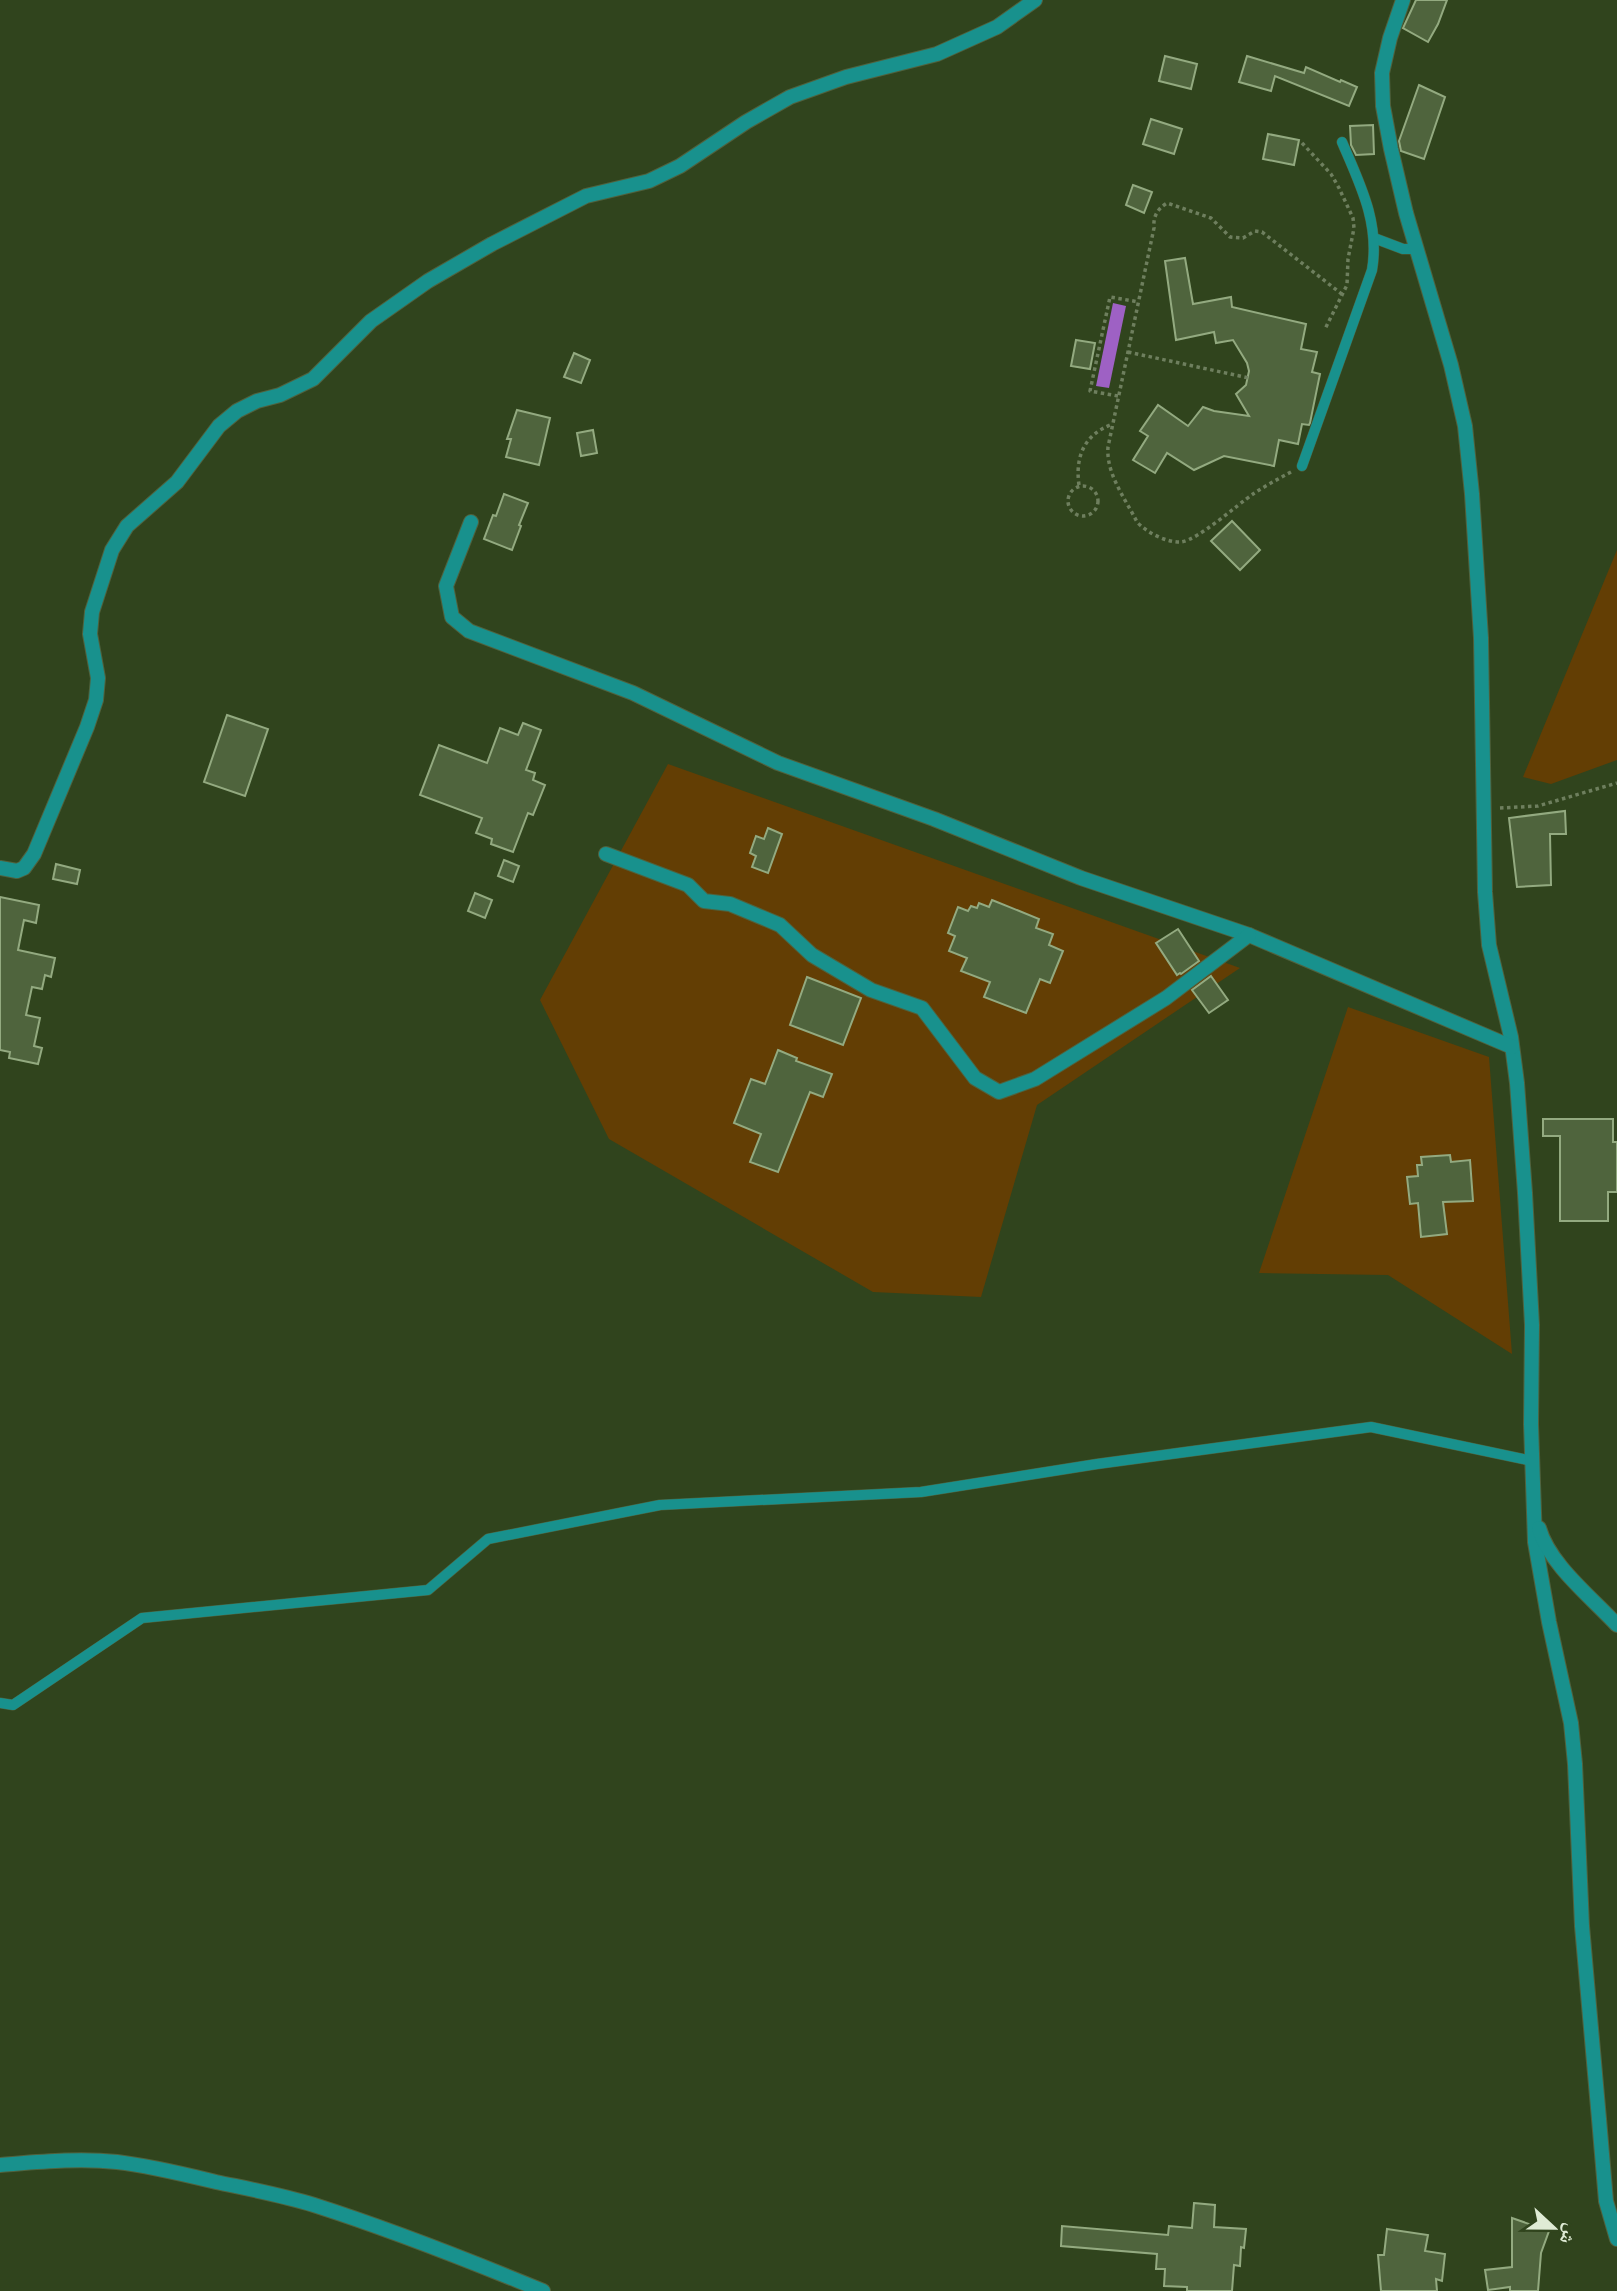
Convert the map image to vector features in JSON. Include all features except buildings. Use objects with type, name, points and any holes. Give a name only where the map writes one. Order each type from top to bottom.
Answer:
[{"type":"street","points":[[0,867],[17,871],[24,868],[34,854],[87,727],[96,700],[97,678],[90,634],[92,612],[112,550],[127,526],[177,482],[219,426],[247,406],[280,395],[313,379],[371,321],[429,281],[492,244],[586,195],[649,181],[680,166],[790,97],[846,77],[937,54],[997,27],[1035,0]]},
{"type":"street","points":[[1403,0],[1382,73],[1383,106],[1416,249],[1451,365],[1465,426],[1481,638],[1485,892],[1489,945],[1512,1047],[1520,1124],[1532,1325],[1535,1542],[1571,1723],[1582,1926],[1606,2201],[1617,2239]]},
{"type":"street","points":[[471,522],[446,586],[452,617],[469,631],[632,693],[778,763],[1081,878],[1249,935],[1512,1047]]},
{"type":"street","points":[[606,854],[688,885],[704,901],[730,904],[780,925],[812,955],[870,990],[922,1008],[975,1078],[999,1092],[1035,1079],[1166,998],[1249,935]]},
{"type":"street","points":[[1533,1510],[1542,1539],[1554,1558],[1617,1625]]},
{"type":"street","points":[[0,2165],[82,2161],[156,2167],[312,2205],[462,2258],[543,2291]]},
{"type":"lane","points":[[1302,466],[1372,270],[1373,225],[1367,200],[1342,142]]},
{"type":"lane","points":[[1374,238],[1408,250],[1416,249]]},
{"type":"lane","points":[[0,1703],[13,1705],[142,1618],[428,1590],[488,1539],[660,1505],[920,1492],[1097,1464],[1371,1427],[1532,1461]]},
{"type":"path","points":[[1303,143],[1331,174],[1353,218],[1347,285],[1325,329]]},
{"type":"path","points":[[1302,466],[1181,542],[1143,528],[1137,522],[1111,472],[1107,456],[1155,215],[1167,203],[1211,218],[1230,237],[1243,238],[1255,231],[1262,232],[1343,295]]},
{"type":"path","points":[[1118,397],[1090,391],[1110,297],[1139,303]]},
{"type":"path","points":[[1128,352],[1249,378]]},
{"type":"path","points":[[1079,485],[1078,462],[1084,445],[1096,432],[1113,424]]},
{"type":"path","points":[[1079,485],[1089,487],[1097,499],[1095,509],[1087,516],[1076,514],[1068,503],[1070,492],[1079,485]]},
{"type":"path","points":[[1484,809],[1538,806],[1617,783]]},
{"type":"shaded area","points":[[1113,303],[1126,306],[1109,388],[1096,386]]},
{"type":"shaded area","points":[[1617,550],[1617,760],[1551,784],[1523,777]]},
{"type":"shaded area","points":[[668,764],[1240,968],[1037,1105],[981,1297],[873,1292],[609,1139],[540,1000]]},
{"type":"shaded area","points":[[1348,1007],[1489,1057],[1512,1354],[1388,1275],[1259,1273]]}]
